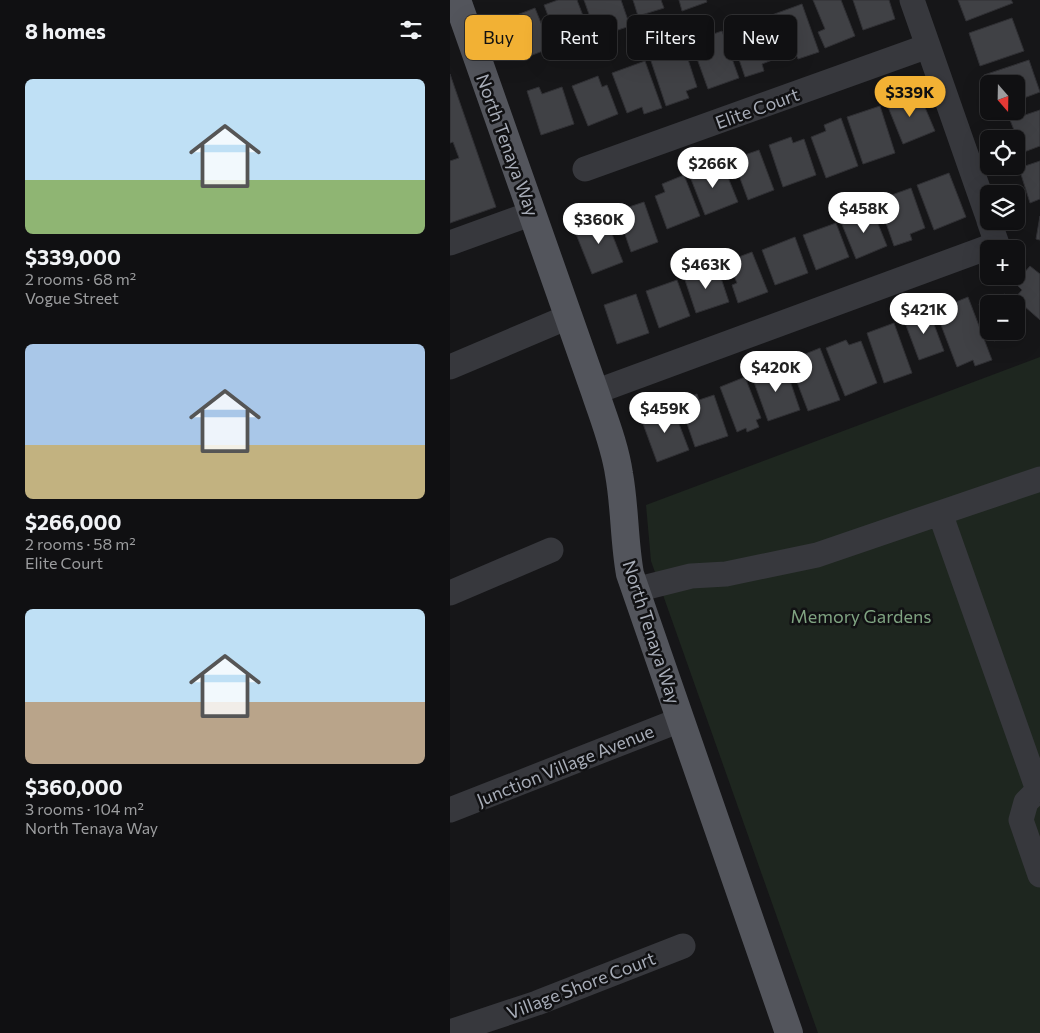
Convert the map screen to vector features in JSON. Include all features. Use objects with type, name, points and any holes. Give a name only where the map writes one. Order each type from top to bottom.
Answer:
[{"type":"main road","name":"North Tenaya Way","points":[[456,0],[533,213],[615,453],[619,474],[627,555],[635,590],[789,1033]]},
{"type":"street","points":[[912,0],[980,194]]},
{"type":"street","name":"Elite Court","points":[[585,169],[928,46]]},
{"type":"street","points":[[450,243],[533,213]]},
{"type":"street","points":[[595,392],[987,230]]},
{"type":"street","points":[[450,367],[568,317]]},
{"type":"street","points":[[635,590],[691,576],[726,574],[817,554],[1040,479]]},
{"type":"street","points":[[940,513],[1039,790],[1026,802],[1021,820],[1040,875]]},
{"type":"street","points":[[450,593],[551,550]]},
{"type":"street","name":"Junction Village Avenue","points":[[450,810],[680,720]]},
{"type":"street","name":"Village Shore Court","points":[[450,1032],[537,1003],[682,946]]},
{"type":"green space","name":"Memory Gardens","points":[[1040,357],[1040,1033],[818,1033],[651,561],[646,505]]},
{"type":"building","points":[[558,0],[577,0],[583,15],[548,15],[544,5]]},
{"type":"building","points":[[584,0],[621,0],[627,17],[627,27],[617,30],[617,15],[589,15]]},
{"type":"building","points":[[633,0],[661,0],[664,8],[638,15]]},
{"type":"building","points":[[679,0],[706,0],[707,2],[682,11]]},
{"type":"building","points":[[813,0],[841,0],[855,36],[825,48],[818,32],[825,29]]},
{"type":"building","points":[[853,0],[889,0],[895,19],[863,30]]},
{"type":"building","points":[[958,0],[1011,0],[1013,3],[966,21]]},
{"type":"building","points":[[802,4],[819,52],[798,59],[797,15],[772,15]]},
{"type":"building","points":[[535,8],[542,26],[542,51],[532,55],[532,15],[517,15]]},
{"type":"building","points":[[1012,18],[1024,51],[980,66],[969,33]]},
{"type":"building","points":[[722,31],[724,37],[724,60],[732,60],[739,78],[708,89],[698,60],[714,60],[714,34]]},
{"type":"building","points":[[651,60],[688,60],[697,87],[686,91],[689,98],[666,106]]},
{"type":"building","points":[[739,60],[772,60],[762,64],[764,71],[745,77]]},
{"type":"building","points":[[1029,60],[1040,92],[1025,98],[1025,75],[984,75]]},
{"type":"building","points":[[645,61],[662,108],[644,114],[642,107],[627,113],[612,73]]},
{"type":"building","points":[[450,74],[496,207],[450,223],[450,161],[459,158],[453,142],[450,143]]},
{"type":"building","points":[[598,76],[602,87],[607,85],[618,114],[588,126],[572,86]]},
{"type":"building","points":[[539,87],[542,94],[562,87],[574,124],[541,135],[527,91]]},
{"type":"building","points":[[908,93],[912,102],[921,98],[935,131],[903,144],[886,102]]},
{"type":"building","points":[[880,106],[895,153],[863,164],[847,117]]},
{"type":"building","points":[[1040,110],[1040,146],[1025,152],[1025,130],[1014,130],[1010,120],[1025,120],[1025,115]]},
{"type":"building","points":[[841,118],[858,166],[826,178],[811,137],[826,131],[824,125]]},
{"type":"building","points":[[791,137],[793,143],[804,139],[816,175],[783,187],[769,145]]},
{"type":"building","points":[[759,150],[774,190],[748,200],[733,159]]},
{"type":"building","points":[[1040,161],[1040,199],[1030,203],[1021,175],[1025,175],[1025,166]]},
{"type":"building","points":[[713,164],[717,173],[725,170],[738,202],[705,215],[689,174]]},
{"type":"building","points":[[949,173],[966,217],[934,230],[917,185]]},
{"type":"building","points":[[684,175],[700,216],[667,229],[655,196],[665,192],[662,184]]},
{"type":"building","points":[[911,188],[925,228],[910,234],[912,240],[894,246],[878,200]]},
{"type":"building","points":[[644,202],[658,242],[631,252],[617,211]]},
{"type":"building","points":[[872,209],[887,246],[856,259],[841,222]]},
{"type":"building","points":[[605,216],[623,262],[592,274],[574,229]]},
{"type":"building","points":[[1040,216],[1040,240],[1036,239]]},
{"type":"building","points":[[836,223],[849,257],[816,270],[803,235]]},
{"type":"building","points":[[795,237],[808,273],[775,285],[762,250]]},
{"type":"building","points":[[752,252],[768,292],[738,303],[732,285],[737,283],[728,261]]},
{"type":"building","points":[[717,266],[729,302],[696,313],[684,277]]},
{"type":"building","points":[[1030,266],[1040,274],[1040,320],[1025,307],[1025,295],[1018,295],[1022,290],[1017,285],[1025,285],[1025,272]]},
{"type":"building","points":[[677,280],[690,316],[659,328],[646,291]]},
{"type":"building","points":[[636,294],[649,333],[617,344],[604,305]]},
{"type":"building","points":[[968,297],[980,328],[980,340],[984,340],[992,360],[975,366],[973,360],[957,367],[938,317],[954,311],[951,304]]},
{"type":"building","points":[[929,311],[944,351],[919,360],[904,320]]},
{"type":"building","points":[[894,323],[912,373],[884,383],[867,333]]},
{"type":"building","points":[[846,340],[849,345],[861,341],[877,383],[845,396],[826,348]]},
{"type":"building","points":[[820,348],[840,400],[808,411],[792,369],[802,365],[798,357]]},
{"type":"building","points":[[768,368],[770,375],[786,369],[800,410],[768,421],[751,374]]},
{"type":"building","points":[[745,377],[761,418],[756,420],[759,427],[747,432],[746,428],[737,432],[720,387]]},
{"type":"building","points":[[697,394],[699,400],[714,395],[728,436],[695,447],[679,400]]},
{"type":"building","points":[[671,403],[689,450],[657,462],[642,421],[658,415],[655,409]]}]
